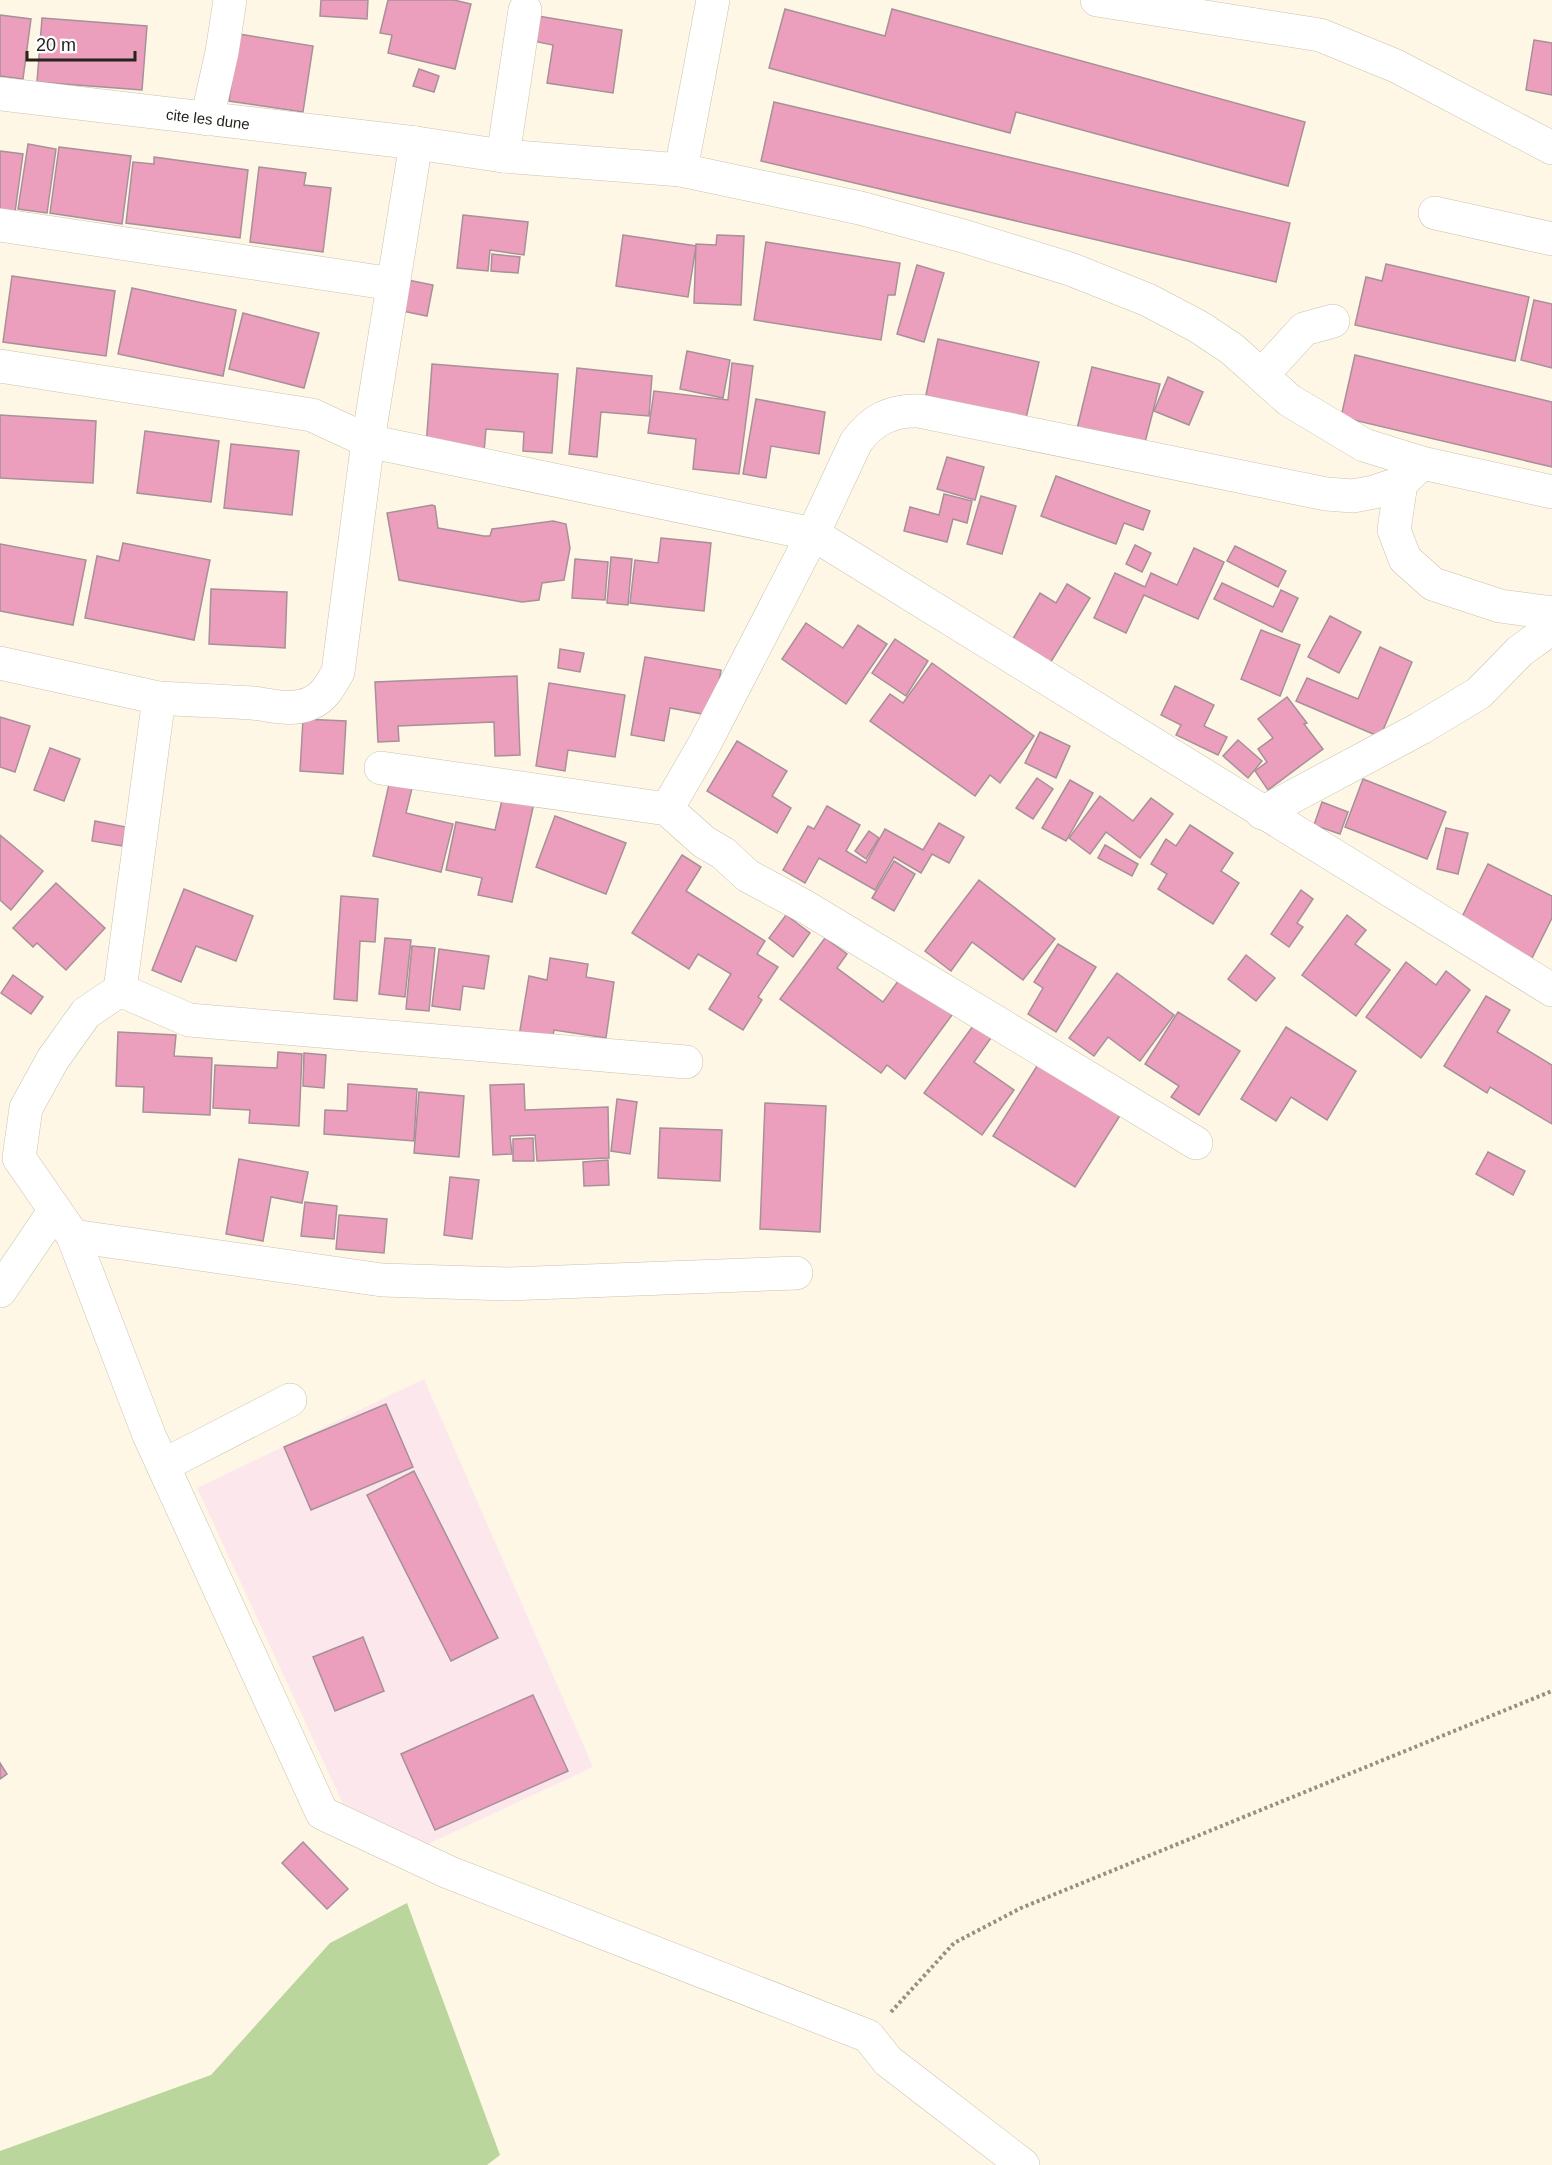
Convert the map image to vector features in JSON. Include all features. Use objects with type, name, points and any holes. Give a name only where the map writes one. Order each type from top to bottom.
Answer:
[{"type":"street","points":[[207,119],[222,52],[230,0]]},
{"type":"street","points":[[681,170],[713,0]]},
{"type":"street","points":[[1097,0],[1320,35],[1396,66],[1552,148]]},
{"type":"street","points":[[502,156],[525,10]]},
{"type":"street","name":"cite les dune","points":[[0,94],[417,143],[502,156],[681,170],[860,208],[963,236],[1070,269],[1148,300],[1199,327],[1232,350],[1288,400],[1412,473],[1552,492]]},
{"type":"street","points":[[0,663],[159,698],[284,708],[312,703],[325,694],[338,672],[341,657],[368,441],[417,143]]},
{"type":"street","points":[[1435,213],[1552,239]]},
{"type":"street","points":[[0,225],[393,284]]},
{"type":"street","points":[[1262,375],[1304,328],[1333,321]]},
{"type":"street","points":[[0,366],[312,415],[368,441],[813,534],[1552,990]]},
{"type":"street","points":[[668,809],[704,745],[813,534],[852,450],[863,432],[885,416],[919,411],[1326,494],[1353,496],[1412,473]]},
{"type":"street","points":[[1412,473],[1394,530],[1405,559],[1433,584],[1500,606],[1552,613]]},
{"type":"street","points":[[1262,813],[1421,728],[1479,693],[1520,651],[1552,628]]},
{"type":"street","points":[[19,1158],[26,1108],[53,1059],[86,1013],[120,990],[159,698]]},
{"type":"street","points":[[381,768],[668,809],[704,842],[723,853],[748,876],[804,906],[1196,1143]]},
{"type":"street","points":[[120,990],[189,1020],[686,1062]]},
{"type":"street","points":[[0,1126],[64,1223],[149,1435],[322,1813],[448,1872],[868,2036],[888,2061],[1023,2165]]},
{"type":"street","points":[[64,1223],[382,1280],[507,1284],[796,1273]]},
{"type":"street","points":[[0,1291],[64,1223]]},
{"type":"street","points":[[164,1465],[290,1401]]},
{"type":"path","points":[[868,2036],[954,1943],[1021,1908],[1552,1691]]},
{"type":"shaded area","points":[[424,1379],[593,1767],[428,1844],[343,1804],[197,1488]]},
{"type":"green space","points":[[407,1903],[500,2155],[487,2165],[0,2165],[0,2151],[211,2075],[330,1943]]},
{"type":"building","points":[[321,0],[368,0],[367,19],[320,16]]},
{"type":"building","points":[[388,0],[454,0],[471,4],[455,69],[388,53],[392,35],[380,33]]},
{"type":"building","points":[[785,9],[885,36],[892,9],[1305,122],[1288,186],[1016,112],[1010,133],[769,68]]},
{"type":"building","points":[[0,15],[31,19],[23,79],[0,76]]},
{"type":"building","points":[[532,15],[622,30],[613,93],[547,83],[553,45],[528,40]]},
{"type":"building","points":[[42,18],[147,26],[142,90],[37,82]]},
{"type":"building","points":[[239,34],[313,46],[303,112],[229,101]]},
{"type":"building","points":[[1534,40],[1552,43],[1552,95],[1526,90]]},
{"type":"building","points":[[419,69],[439,76],[434,92],[413,86]]},
{"type":"building","points":[[774,102],[1290,223],[1276,282],[761,161]]},
{"type":"building","points":[[28,144],[56,149],[47,213],[18,209]]},
{"type":"building","points":[[59,147],[131,156],[122,224],[50,213]]},
{"type":"building","points":[[0,151],[23,154],[15,212],[0,209]]},
{"type":"building","points":[[154,157],[248,170],[240,238],[126,223],[133,162],[154,164]]},
{"type":"building","points":[[259,167],[306,173],[304,185],[331,188],[323,252],[250,242]]},
{"type":"building","points":[[463,215],[528,222],[524,255],[490,250],[488,271],[457,268]]},
{"type":"building","points":[[623,235],[696,246],[688,297],[616,286]]},
{"type":"building","points":[[717,235],[744,236],[741,305],[694,303],[696,244],[716,245]]},
{"type":"building","points":[[766,242],[900,263],[895,295],[888,295],[881,340],[754,320]]},
{"type":"building","points":[[492,254],[520,257],[518,273],[491,271]]},
{"type":"building","points":[[1386,264],[1529,297],[1515,361],[1355,325],[1366,277],[1382,281]]},
{"type":"building","points":[[917,265],[944,273],[924,342],[897,334]]},
{"type":"building","points":[[12,276],[115,291],[106,356],[3,342]]},
{"type":"building","points":[[408,280],[433,285],[427,316],[402,311]]},
{"type":"building","points":[[132,288],[236,310],[223,376],[118,354]]},
{"type":"building","points":[[1534,300],[1552,304],[1552,368],[1521,360]]},
{"type":"building","points":[[243,313],[319,333],[304,388],[229,369]]},
{"type":"building","points":[[938,339],[1039,362],[1024,427],[924,404]]},
{"type":"building","points":[[687,351],[730,360],[723,398],[680,389]]},
{"type":"building","points":[[1355,355],[1552,402],[1552,467],[1341,417]]},
{"type":"building","points":[[732,363],[753,366],[739,474],[693,469],[696,439],[648,433],[654,391],[728,400]]},
{"type":"building","points":[[432,364],[558,374],[552,453],[523,451],[524,432],[486,429],[484,452],[426,447]]},
{"type":"building","points":[[1092,367],[1160,384],[1143,450],[1076,433]]},
{"type":"building","points":[[577,368],[652,376],[649,416],[601,412],[597,457],[569,454]]},
{"type":"building","points":[[1168,377],[1203,392],[1189,425],[1154,411]]},
{"type":"building","points":[[756,399],[825,412],[819,454],[771,446],[766,478],[743,474]]},
{"type":"building","points":[[0,415],[96,421],[93,483],[0,478]]},
{"type":"building","points":[[145,431],[219,441],[211,502],[137,493]]},
{"type":"building","points":[[231,444],[299,451],[292,515],[224,508]]},
{"type":"building","points":[[947,457],[984,467],[975,500],[937,489]]},
{"type":"building","points":[[1056,476],[1150,511],[1143,530],[1124,523],[1116,544],[1041,516]]},
{"type":"building","points":[[944,494],[972,501],[967,523],[953,519],[947,542],[904,531],[910,507],[939,515]]},
{"type":"building","points":[[981,496],[1016,506],[1002,554],[967,544]]},
{"type":"building","points":[[435,506],[438,528],[484,536],[490,536],[492,529],[553,521],[566,524],[570,548],[564,580],[542,583],[539,600],[522,602],[399,580],[387,513]]},
{"type":"building","points":[[661,538],[711,543],[704,611],[630,603],[635,560],[658,563]]},
{"type":"building","points":[[123,543],[210,560],[194,640],[85,618],[97,556],[119,561]]},
{"type":"building","points":[[0,544],[86,560],[73,625],[0,611]]},
{"type":"building","points":[[1135,545],[1151,553],[1142,572],[1126,564]]},
{"type":"building","points":[[1235,546],[1286,571],[1278,587],[1227,561]]},
{"type":"building","points":[[1194,548],[1224,562],[1198,619],[1144,595],[1126,633],[1094,618],[1115,573],[1145,587],[1151,573],[1177,585]]},
{"type":"building","points":[[611,557],[632,559],[628,605],[607,603]]},
{"type":"building","points":[[575,559],[608,562],[605,600],[572,598]]},
{"type":"building","points":[[1222,583],[1273,607],[1281,590],[1298,598],[1282,632],[1214,599]]},
{"type":"building","points":[[1067,584],[1090,598],[1049,665],[1011,642],[1040,593],[1056,603]]},
{"type":"building","points":[[211,589],[287,592],[285,648],[209,644]]},
{"type":"building","points":[[1330,616],[1361,632],[1339,673],[1308,657]]},
{"type":"building","points":[[806,623],[843,648],[858,625],[887,644],[846,704],[782,659]]},
{"type":"building","points":[[1261,630],[1300,645],[1280,696],[1241,679]]},
{"type":"building","points":[[895,639],[928,661],[906,696],[872,673]]},
{"type":"building","points":[[1380,647],[1412,662],[1380,737],[1296,701],[1307,678],[1358,699]]},
{"type":"building","points":[[560,649],[584,653],[580,672],[558,668]]},
{"type":"building","points":[[645,657],[721,670],[713,716],[670,708],[664,741],[631,735]]},
{"type":"building","points":[[932,663],[1034,736],[1000,783],[990,775],[975,796],[870,721],[890,694],[903,703]]},
{"type":"building","points":[[517,676],[520,755],[495,756],[494,722],[398,726],[399,741],[378,742],[375,682]]},
{"type":"building","points":[[549,683],[625,695],[615,757],[568,750],[565,771],[536,766]]},
{"type":"building","points":[[1175,686],[1214,705],[1204,726],[1227,737],[1218,755],[1176,735],[1181,725],[1161,715]]},
{"type":"building","points":[[1287,697],[1323,749],[1268,790],[1255,771],[1267,762],[1258,749],[1273,738],[1258,719]]},
{"type":"building","points":[[0,717],[30,726],[15,772],[0,767]]},
{"type":"building","points":[[303,719],[346,721],[343,774],[300,771]]},
{"type":"building","points":[[1040,732],[1070,746],[1056,778],[1025,763]]},
{"type":"building","points":[[1238,740],[1262,761],[1248,778],[1223,756]]},
{"type":"building","points":[[737,741],[787,771],[772,796],[791,808],[777,833],[707,791]]},
{"type":"building","points":[[50,748],[80,759],[64,801],[34,790]]},
{"type":"building","points":[[1037,778],[1053,789],[1033,819],[1016,808]]},
{"type":"building","points":[[1363,779],[1446,812],[1427,859],[1345,827]]},
{"type":"building","points":[[1070,780],[1093,793],[1066,841],[1042,828]]},
{"type":"building","points":[[389,784],[412,788],[406,813],[453,824],[441,872],[373,856]]},
{"type":"building","points":[[503,796],[534,803],[512,902],[478,895],[482,878],[446,870],[456,822],[495,830]]},
{"type":"building","points":[[1100,796],[1133,821],[1151,798],[1173,814],[1140,858],[1106,832],[1090,854],[1069,838]]},
{"type":"building","points":[[1322,802],[1348,812],[1340,834],[1314,825]]},
{"type":"building","points":[[827,806],[860,825],[846,851],[866,863],[885,829],[923,850],[939,823],[964,837],[949,863],[932,854],[921,873],[894,857],[875,890],[819,858],[805,883],[783,870],[808,826],[814,829]]},
{"type":"building","points":[[555,816],[626,843],[606,894],[536,867]]},
{"type":"building","points":[[95,821],[126,827],[122,846],[92,841]]},
{"type":"building","points":[[1190,825],[1233,853],[1221,871],[1239,883],[1213,924],[1158,889],[1167,874],[1151,864],[1166,839],[1176,846]]},
{"type":"building","points":[[1446,828],[1468,833],[1458,874],[1437,869]]},
{"type":"building","points":[[869,831],[879,838],[866,859],[855,851]]},
{"type":"building","points":[[0,835],[43,871],[11,910],[0,900]]},
{"type":"building","points":[[1105,845],[1138,864],[1132,876],[1098,858]]},
{"type":"building","points":[[682,855],[701,867],[686,891],[765,941],[757,954],[778,967],[758,997],[762,1000],[743,1030],[709,1009],[731,974],[698,954],[689,969],[632,933]]},
{"type":"building","points":[[894,861],[915,874],[894,911],[872,898]]},
{"type":"building","points":[[1488,864],[1552,896],[1552,918],[1531,960],[1459,923]]},
{"type":"building","points":[[979,880],[1055,939],[1023,980],[972,942],[951,971],[925,951]]},
{"type":"building","points":[[56,883],[105,928],[66,970],[37,943],[33,947],[13,928]]},
{"type":"building","points":[[184,889],[253,916],[236,961],[196,946],[181,982],[152,970]]},
{"type":"building","points":[[1301,890],[1313,899],[1297,923],[1303,927],[1289,947],[1271,934]]},
{"type":"building","points":[[341,896],[378,899],[375,942],[360,941],[357,1001],[334,999]]},
{"type":"building","points":[[786,915],[810,933],[793,957],[769,938]]},
{"type":"building","points":[[1347,915],[1366,930],[1355,944],[1390,970],[1356,1016],[1302,975]]},
{"type":"building","points":[[385,938],[411,940],[405,997],[379,994]]},
{"type":"building","points":[[825,938],[847,954],[837,968],[883,1002],[901,977],[952,1015],[905,1079],[887,1065],[881,1073],[780,999]]},
{"type":"building","points":[[1058,944],[1096,967],[1056,1032],[1028,1014],[1043,988],[1034,982]]},
{"type":"building","points":[[412,946],[435,948],[429,1011],[406,1009]]},
{"type":"building","points":[[439,949],[489,956],[484,989],[463,986],[460,1010],[432,1006]]},
{"type":"building","points":[[1246,955],[1275,978],[1256,1001],[1228,979]]},
{"type":"building","points":[[550,958],[588,964],[586,977],[614,982],[606,1038],[554,1030],[551,1047],[518,1042],[529,976],[547,980]]},
{"type":"building","points":[[1406,962],[1436,985],[1446,971],[1470,990],[1421,1058],[1366,1017]]},
{"type":"building","points":[[1117,973],[1174,1015],[1140,1061],[1108,1037],[1094,1056],[1069,1038]]},
{"type":"building","points":[[13,975],[43,997],[31,1014],[1,993]]},
{"type":"building","points":[[1486,996],[1510,1010],[1497,1032],[1552,1065],[1552,1124],[1490,1087],[1487,1093],[1444,1066]]},
{"type":"building","points":[[1178,1012],[1240,1051],[1199,1115],[1171,1097],[1179,1086],[1145,1064]]},
{"type":"building","points":[[973,1026],[991,1038],[974,1062],[1014,1090],[982,1135],[924,1093]]},
{"type":"building","points":[[1286,1027],[1356,1071],[1327,1120],[1291,1097],[1276,1121],[1241,1099]]},
{"type":"building","points":[[118,1032],[176,1035],[174,1056],[212,1058],[210,1115],[143,1112],[144,1087],[116,1086]]},
{"type":"building","points":[[278,1052],[302,1054],[299,1126],[249,1123],[250,1110],[213,1108],[215,1065],[277,1068]]},
{"type":"building","points":[[304,1053],[326,1055],[324,1088],[303,1086]]},
{"type":"building","points":[[1042,1058],[1121,1114],[1075,1187],[993,1136]]},
{"type":"building","points":[[348,1084],[417,1089],[414,1141],[324,1134],[325,1110],[347,1111]]},
{"type":"building","points":[[524,1084],[525,1110],[608,1107],[609,1158],[537,1161],[535,1135],[510,1136],[512,1154],[493,1155],[490,1085]]},
{"type":"building","points":[[419,1092],[464,1096],[459,1157],[414,1153]]},
{"type":"building","points":[[617,1099],[637,1102],[630,1154],[611,1151]]},
{"type":"building","points":[[765,1103],[826,1106],[820,1232],[760,1229]]},
{"type":"building","points":[[660,1128],[722,1130],[720,1181],[658,1178]]},
{"type":"building","points":[[533,1138],[534,1161],[513,1161],[513,1139]]},
{"type":"building","points":[[1488,1152],[1525,1171],[1513,1195],[1476,1174]]},
{"type":"building","points":[[239,1159],[308,1172],[302,1203],[271,1197],[263,1241],[226,1234]]},
{"type":"building","points":[[608,1160],[609,1185],[584,1186],[583,1162]]},
{"type":"building","points":[[450,1177],[479,1180],[472,1239],[444,1235]]},
{"type":"building","points":[[305,1202],[337,1206],[334,1239],[301,1236]]},
{"type":"building","points":[[339,1215],[387,1219],[384,1253],[336,1249]]},
{"type":"building","points":[[386,1404],[413,1467],[311,1510],[284,1447]]},
{"type":"building","points":[[414,1471],[498,1638],[451,1661],[367,1495]]},
{"type":"building","points":[[363,1637],[384,1691],[335,1711],[313,1657]]},
{"type":"building","points":[[533,1695],[568,1771],[435,1830],[401,1754]]},
{"type":"building","points":[[0,1763],[7,1774],[0,1779]]},
{"type":"building","points":[[303,1842],[348,1889],[327,1909],[282,1863]]}]
